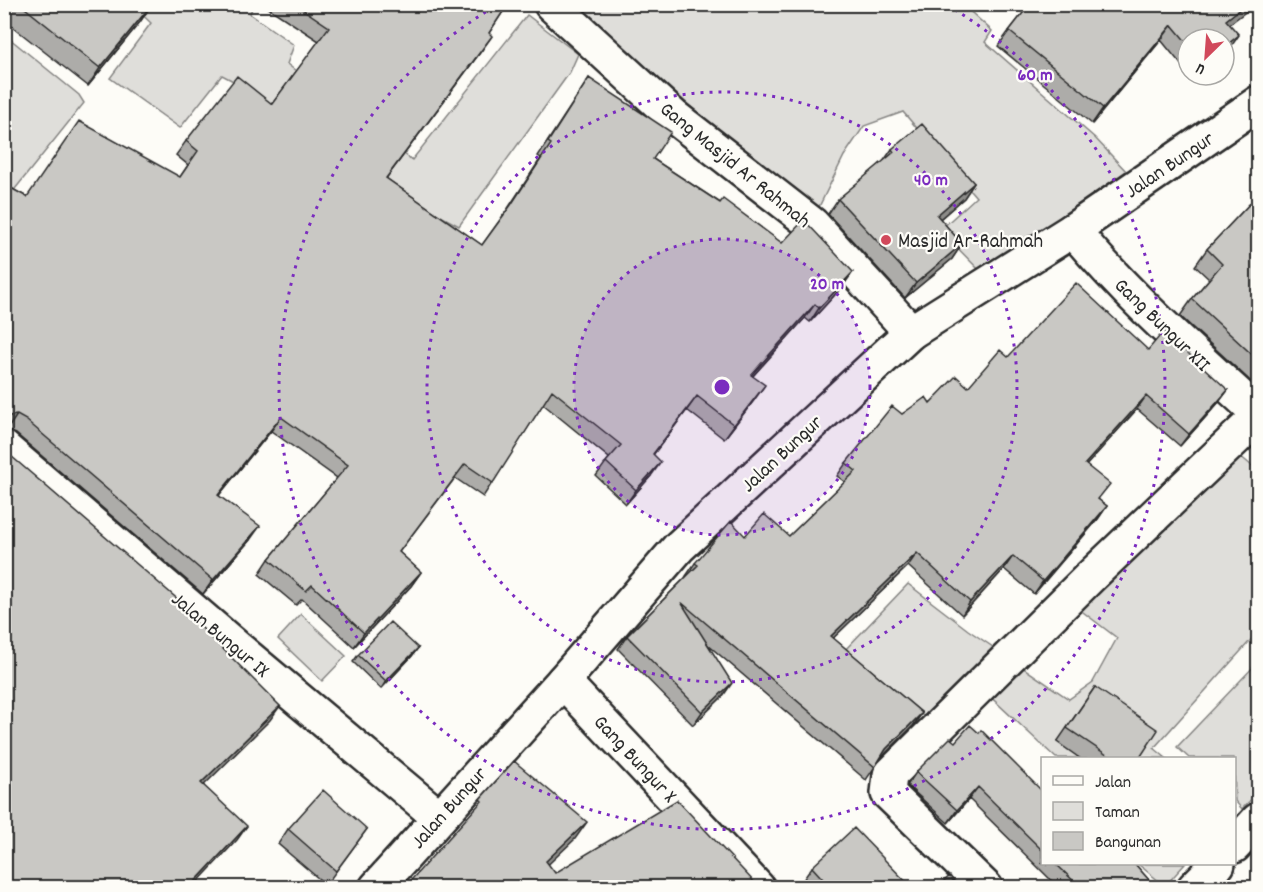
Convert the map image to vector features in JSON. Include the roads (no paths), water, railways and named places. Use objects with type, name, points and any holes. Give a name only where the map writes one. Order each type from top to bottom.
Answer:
[{"type":"street","name":"Gang Masjid Ar Rahmah","points":[[551,4],[674,116],[812,224],[911,332]]},
{"type":"street","name":"Jalan Bungur","points":[[376,888],[563,681],[680,547],[911,332],[1073,230],[1258,103]]},
{"type":"street","name":"Gang Bungur XII","points":[[1073,230],[1102,265],[1162,325],[1258,412]]},
{"type":"street","points":[[986,888],[888,793],[890,775],[1090,577],[1258,417]]},
{"type":"street","name":"Jalan Bungur IX","points":[[4,448],[439,817]]},
{"type":"street","name":"Gang Bungur X","points":[[563,681],[758,888]]},
{"type":"street","points":[[1236,844],[1258,820]]},
{"type":"street","points":[[1194,888],[1217,865]]},
{"type":"place","name":"Masjid Ar-Rahmah","points":[[886,240]]}]
